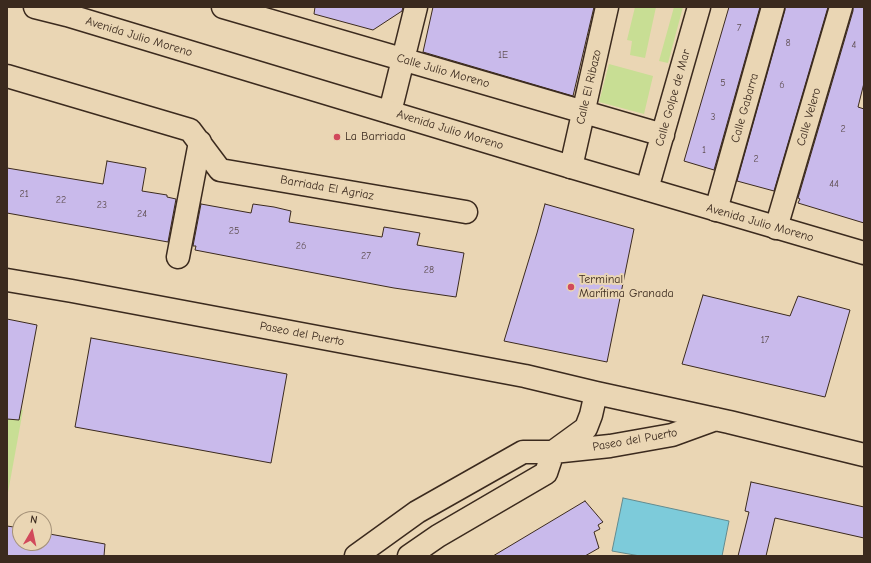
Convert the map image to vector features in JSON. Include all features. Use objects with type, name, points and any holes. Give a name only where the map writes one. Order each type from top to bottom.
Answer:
[{"type":"main road","name":"Avenida Julio Moreno","points":[[35,7],[68,11],[390,112],[864,253]]},
{"type":"main road","name":"Calle Julio Moreno","points":[[223,7],[663,135]]},
{"type":"main road","points":[[390,112],[416,7]]},
{"type":"main road","name":"Calle El Ribazo","points":[[571,167],[607,7]]},
{"type":"main road","name":"Calle Golpe de Mar","points":[[647,189],[699,7]]},
{"type":"main road","name":"Calle Gabarra","points":[[716,210],[774,7]]},
{"type":"main road","name":"Calle Velero","points":[[776,228],[841,7]]},
{"type":"main road","name":"Barriada El Agriaz","points":[[7,76],[190,130],[220,170],[466,212]]},
{"type":"main road","points":[[178,257],[200,142]]},
{"type":"main road","name":"Paseo del Puerto","points":[[7,280],[525,376],[716,419],[864,456]]},
{"type":"main road","name":"Paseo del Puerto","points":[[553,452],[586,428],[591,415],[596,393]]},
{"type":"main road","name":"Paseo del Puerto","points":[[356,556],[416,512],[523,452],[553,452],[610,446],[672,435],[716,419]]},
{"type":"main road","points":[[409,556],[438,536],[546,474],[553,452]]},
{"type":"green space","points":[[635,7],[656,7],[645,58],[630,55],[632,41],[627,40]]},
{"type":"green space","points":[[674,7],[683,7],[668,63],[659,61]]},
{"type":"green space","points":[[609,64],[653,76],[644,114],[599,102]]},
{"type":"green space","points":[[7,407],[23,410],[7,498]]},
{"type":"water","points":[[623,498],[729,521],[722,556],[640,556],[612,551]]},
{"type":"building","points":[[315,7],[403,7],[402,11],[373,30],[314,14]]},
{"type":"building","points":[[433,7],[594,7],[573,96],[423,52]]},
{"type":"building","points":[[729,7],[760,7],[714,170],[684,161]]},
{"type":"building","points":[[785,7],[828,7],[774,191],[737,181]]},
{"type":"building","points":[[853,7],[864,7],[864,83],[858,107],[864,109],[864,223],[798,203],[800,199],[798,198]]},
{"type":"building","points":[[107,161],[146,168],[142,191],[167,195],[167,197],[176,199],[168,242],[7,213],[7,168],[103,184]]},
{"type":"building","points":[[201,204],[251,213],[253,204],[274,207],[291,211],[289,222],[382,237],[384,227],[420,233],[417,245],[464,253],[456,297],[394,288],[195,250],[196,246],[193,246]]},
{"type":"building","name":"Terminal Marítima Granada","points":[[545,204],[634,229],[607,362],[504,341]]},
{"type":"building","points":[[703,295],[790,316],[798,296],[850,310],[825,397],[682,364]]},
{"type":"building","points":[[7,319],[37,325],[19,420],[7,419]]},
{"type":"building","points":[[91,338],[287,374],[271,463],[75,427]]},
{"type":"building","points":[[751,482],[864,507],[864,538],[775,518],[766,556],[738,556],[749,512],[745,511]]},
{"type":"building","points":[[585,501],[603,522],[598,525],[600,529],[594,532],[599,548],[585,556],[493,556]]},
{"type":"building","points":[[7,526],[12,527],[12,551],[52,551],[52,534],[105,544],[104,556],[7,556]]},
{"type":"place","name":"La Barriada","points":[[337,137]]},
{"type":"place","name":"Terminal Marítima Granada","points":[[571,287]]}]
